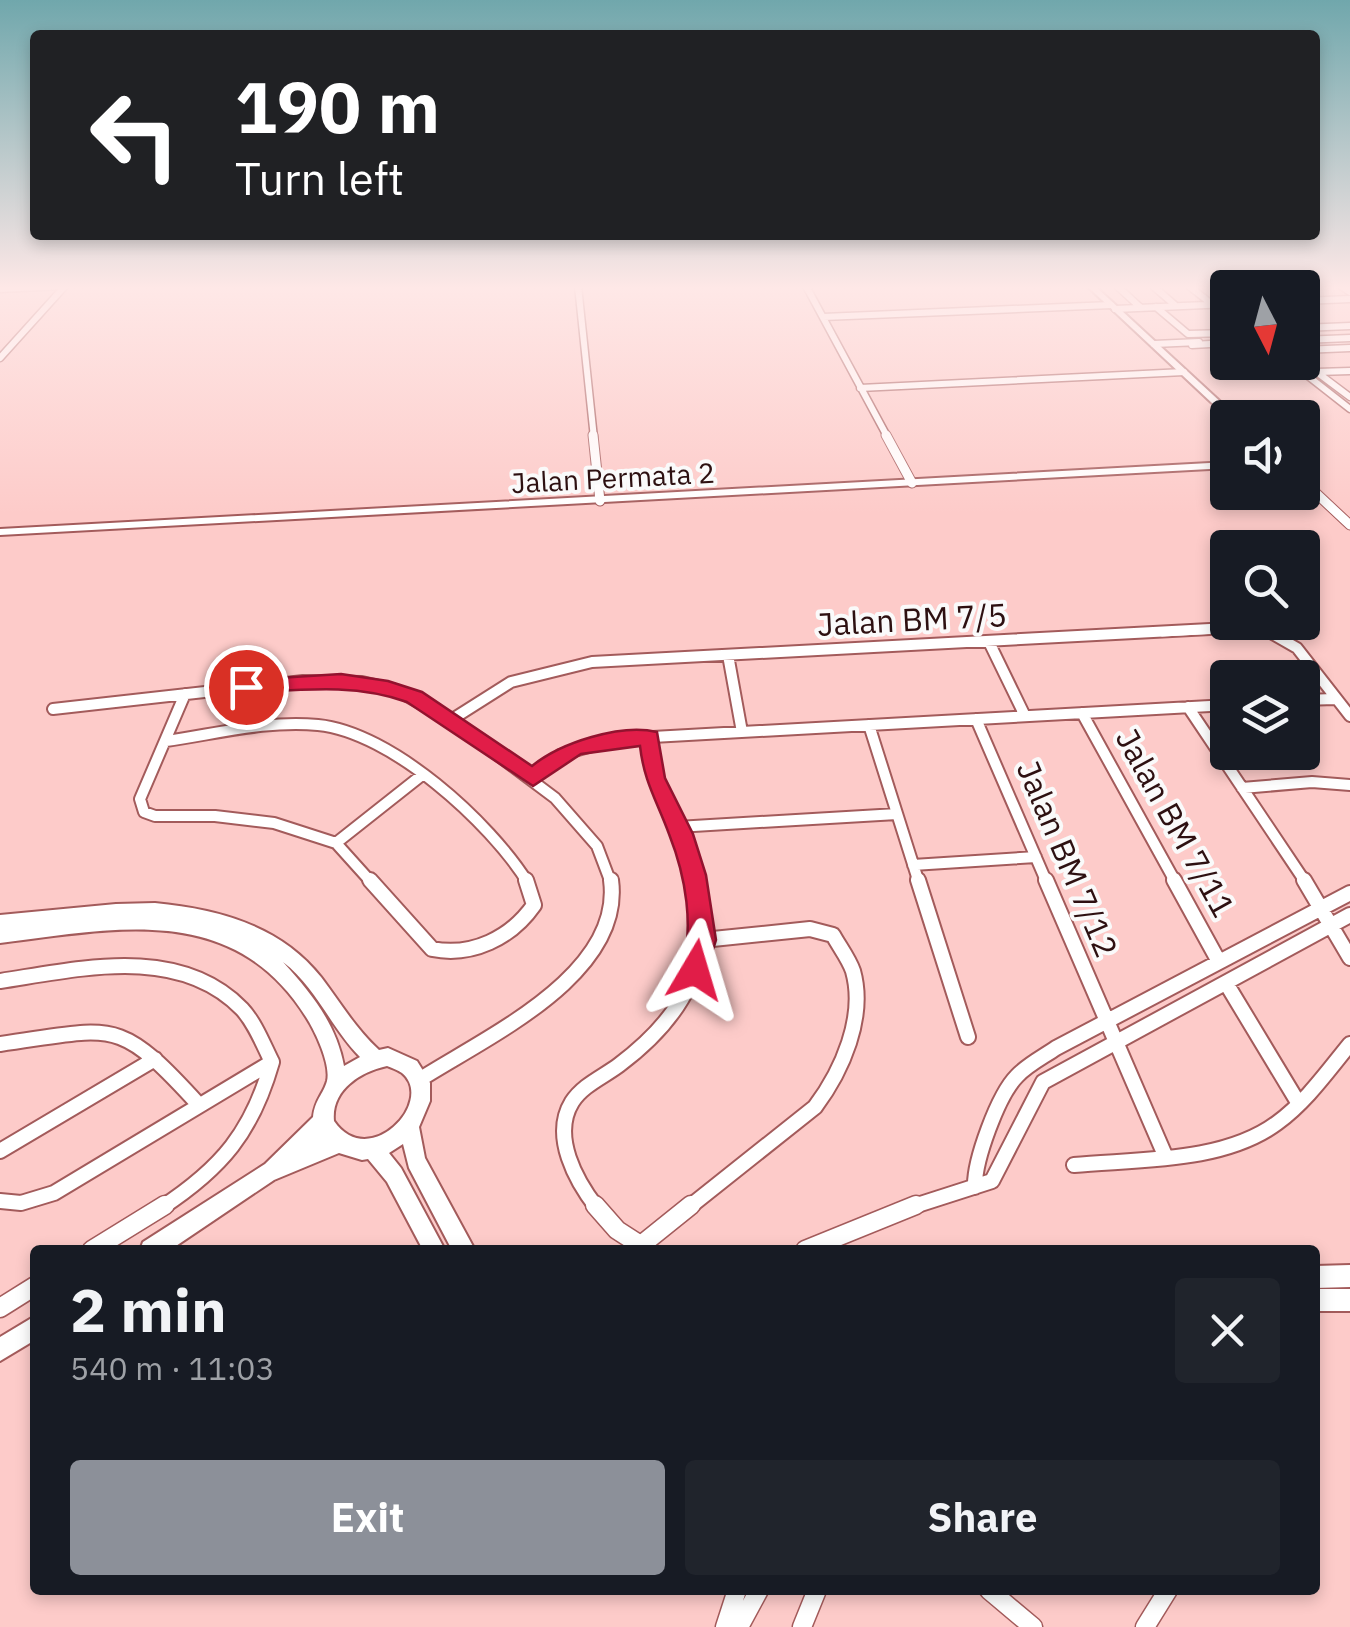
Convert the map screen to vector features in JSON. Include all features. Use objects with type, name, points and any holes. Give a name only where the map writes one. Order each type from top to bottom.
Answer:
[{"type":"street","points":[[586,362],[600,501]]},
{"type":"street","points":[[846,362],[912,483]]},
{"type":"street","points":[[1173,362],[1214,400]]},
{"type":"street","points":[[1320,372],[1350,370]]},
{"type":"street","points":[[860,388],[1184,372]]},
{"type":"street","points":[[1320,374],[1350,396]]},
{"type":"street","points":[[1313,380],[1350,409]]},
{"type":"street","name":"Jalan Permata 2","points":[[0,532],[1210,467]]},
{"type":"street","points":[[1320,497],[1350,526]]},
{"type":"street","name":"Jalan BM 7/5","points":[[451,720],[511,682],[592,662],[1261,628],[1291,642],[1350,716]]},
{"type":"street","points":[[989,642],[1025,716]]},
{"type":"street","points":[[728,655],[742,732]]},
{"type":"street","points":[[53,709],[312,681],[366,682],[414,697],[451,720],[533,778],[584,826],[609,872],[614,896],[606,932],[586,964],[419,1080]]},
{"type":"street","points":[[166,742],[274,727],[338,728],[387,750],[488,834],[530,886],[534,905],[520,922],[465,952],[432,949],[336,843],[258,820],[155,816],[144,812],[140,798],[186,694]]},
{"type":"street","points":[[1320,699],[1336,698]]},
{"type":"street","points":[[533,778],[577,747],[649,738],[1210,706]]},
{"type":"street","points":[[1188,707],[1333,924],[1350,958]]},
{"type":"street","name":"Jalan BM 7/11","points":[[1082,713],[1218,960]]},
{"type":"street","name":"Jalan BM 7/12","points":[[976,719],[1164,1154]]},
{"type":"street","points":[[868,725],[968,1037]]},
{"type":"street","points":[[640,1245],[604,1218],[586,1194],[573,1168],[564,1126],[578,1093],[640,1047],[674,1012],[689,987],[703,940],[694,875],[654,778],[649,738]]},
{"type":"street","points":[[336,843],[422,776]]},
{"type":"street","points":[[1242,788],[1312,782],[1350,784]]},
{"type":"street","points":[[677,827],[897,814]]},
{"type":"street","points":[[913,865],[1036,857]]},
{"type":"street","points":[[975,1186],[974,1168],[1013,1078],[1056,1048],[1350,893]]},
{"type":"street","points":[[0,922],[143,909],[174,909],[229,921],[276,946],[298,964],[351,1039],[374,1058]]},
{"type":"street","points":[[817,1245],[905,1209],[992,1181],[1040,1084],[1350,915]]},
{"type":"street","points":[[0,936],[140,920],[194,926],[243,944],[275,965],[310,1006],[333,1046],[336,1081]]},
{"type":"street","points":[[648,1245],[815,1106],[843,1064],[853,1034],[852,972],[833,935],[810,929],[703,940]]},
{"type":"street","points":[[0,980],[100,966],[133,964],[167,969],[201,980],[239,1006],[272,1062],[266,1088],[223,1164],[100,1245]]},
{"type":"street","points":[[1226,983],[1300,1104]]},
{"type":"street","points":[[0,1044],[104,1035],[131,1040],[200,1105]]},
{"type":"street","points":[[1074,1166],[1238,1142],[1262,1132],[1300,1104],[1350,1044]]},
{"type":"street","points":[[374,1058],[402,1061],[419,1080],[421,1103],[409,1126],[386,1144],[360,1150],[340,1143],[330,1133],[324,1119],[325,1106],[336,1081],[360,1062],[374,1058]]},
{"type":"street","points":[[0,1151],[155,1059]]},
{"type":"street","points":[[0,1201],[21,1203],[54,1193],[272,1062]]},
{"type":"street","points":[[267,1174],[324,1119]]},
{"type":"street","points":[[409,1126],[416,1161],[461,1245]]},
{"type":"street","points":[[159,1245],[267,1174],[340,1143]]},
{"type":"street","points":[[372,1149],[394,1175],[431,1245]]},
{"type":"street","points":[[1320,1278],[1350,1276]]},
{"type":"street","points":[[0,1308],[30,1289]]},
{"type":"street","points":[[1320,1300],[1350,1300]]},
{"type":"street","points":[[0,1350],[30,1329]]},
{"type":"street","points":[[724,1627],[736,1595]]},
{"type":"street","points":[[740,1627],[756,1595]]},
{"type":"street","points":[[802,1627],[815,1595]]},
{"type":"street","points":[[996,1595],[1033,1627]]},
{"type":"street","points":[[1146,1627],[1165,1595]]},
{"type":"route","points":[[246,687],[341,681],[388,688],[414,697],[533,778],[577,747],[649,738],[654,778],[688,852],[699,900],[703,940],[695,970]]}]
